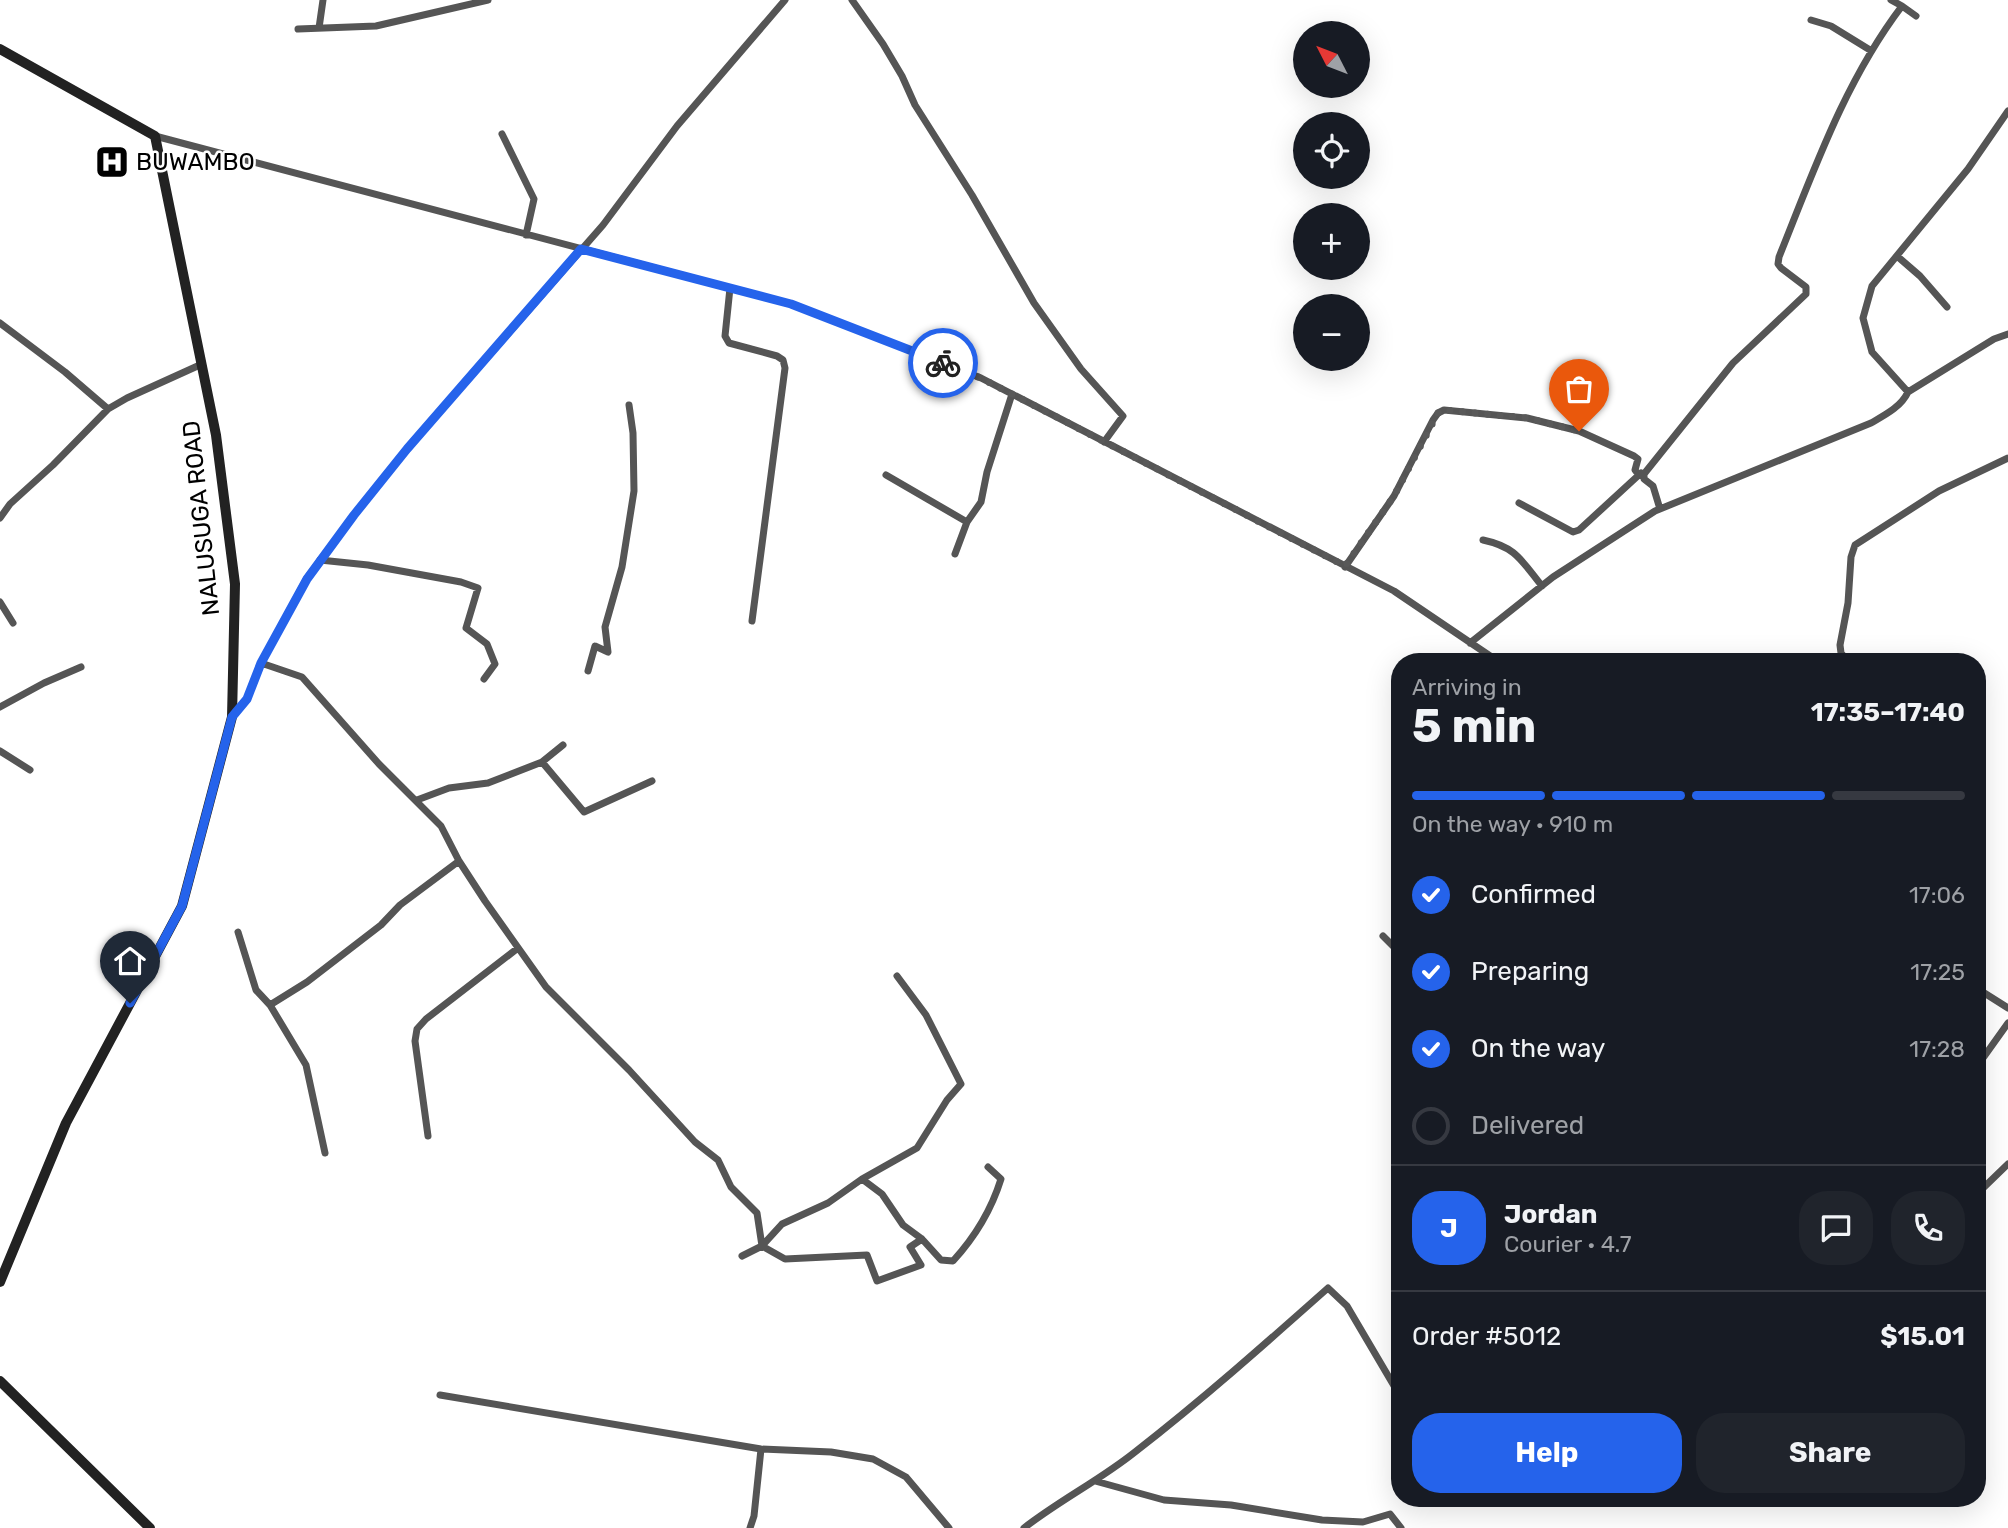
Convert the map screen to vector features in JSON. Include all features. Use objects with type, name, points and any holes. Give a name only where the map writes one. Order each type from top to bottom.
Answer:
[{"type":"street","points":[[319,28],[323,0]]},
{"type":"street","points":[[298,29],[376,26],[488,0]]},
{"type":"street","points":[[232,717],[247,699],[261,663],[320,560],[407,449],[630,192],[677,126],[785,0]]},
{"type":"street","points":[[852,0],[883,44],[915,105],[1034,303],[1081,369],[1123,416],[1104,442]]},
{"type":"street","points":[[1891,0],[1916,16]]},
{"type":"street","points":[[1519,503],[1573,532],[1578,530],[1641,474],[1733,363],[1806,294],[1805,288],[1778,264],[1779,257],[1841,104],[1870,50],[1902,6]]},
{"type":"street","points":[[1811,20],[1831,26],[1870,50]]},
{"type":"street","points":[[0,49],[155,136],[791,304],[981,378],[1394,592],[1485,653]]},
{"type":"street","points":[[1908,392],[1872,352],[1863,318],[1872,285],[1968,169],[2008,111]]},
{"type":"street","points":[[502,134],[534,199],[526,235]]},
{"type":"street","name":"NALUSUGA ROAD","points":[[0,1282],[66,1123],[182,906],[232,717],[235,584],[216,435],[155,136]]},
{"type":"street","points":[[1898,256],[1947,307]]},
{"type":"street","points":[[730,288],[725,336],[729,343],[777,356],[783,360],[785,368],[752,621]]},
{"type":"street","points":[[0,323],[65,372],[108,409]]},
{"type":"street","points":[[1470,643],[1542,586],[1605,542],[1660,509],[1871,423],[1896,407],[1908,392],[2008,334]]},
{"type":"street","points":[[0,518],[10,504],[108,409],[202,364]]},
{"type":"street","points":[[955,554],[967,522],[981,502],[987,472],[1012,394]]},
{"type":"street","points":[[588,671],[595,646],[608,652],[605,627],[622,567],[634,491],[633,433],[629,405]]},
{"type":"street","points":[[1345,566],[1394,496],[1433,420],[1444,410],[1527,418],[1579,431],[1634,456],[1638,459],[1635,470],[1653,486],[1660,509]]},
{"type":"street","points":[[1841,653],[1851,557],[1855,545],[1939,491],[2008,458]]},
{"type":"street","points":[[886,475],[967,522]]},
{"type":"street","points":[[1483,540],[1501,544],[1513,551],[1542,586]]},
{"type":"street","points":[[320,560],[368,565],[461,582],[478,588],[466,628],[487,644],[495,664],[484,679]]},
{"type":"street","points":[[0,602],[13,623]]},
{"type":"street","points":[[261,663],[302,677],[379,764],[441,826],[459,861],[546,987],[629,1070],[695,1143],[718,1160],[731,1187],[757,1213],[762,1246]]},
{"type":"street","points":[[0,707],[81,667]]},
{"type":"street","points":[[417,800],[449,788],[488,783],[542,762],[564,745]]},
{"type":"street","points":[[0,751],[30,770]]},
{"type":"street","points":[[542,762],[584,812],[652,782]]},
{"type":"street","points":[[270,1004],[307,982],[381,925],[400,905],[459,861]]},
{"type":"street","points":[[238,932],[256,989],[270,1004],[306,1065],[325,1153]]},
{"type":"street","points":[[1383,936],[1391,944]]},
{"type":"street","points":[[428,1136],[415,1041],[417,1029],[426,1019],[518,948]]},
{"type":"street","points":[[742,1256],[762,1246],[782,1224],[828,1203],[862,1179],[917,1148],[947,1100],[961,1084],[926,1015],[897,976]]},
{"type":"street","points":[[1986,994],[2008,1008]]},
{"type":"street","points":[[1986,1054],[2008,1023]]},
{"type":"street","points":[[1986,1185],[2008,1164]]},
{"type":"street","points":[[862,1179],[882,1194],[903,1225],[941,1260],[953,1261],[973,1239],[995,1197],[1001,1179],[988,1167]]},
{"type":"street","points":[[762,1246],[785,1259],[867,1255],[877,1281],[921,1265],[911,1247],[922,1240]]},
{"type":"street","points":[[1024,1528],[1135,1452],[1328,1288],[1347,1306],[1391,1381]]},
{"type":"street","points":[[0,1381],[150,1528]]},
{"type":"street","points":[[439,1395],[761,1448],[831,1452],[873,1459],[906,1477],[949,1528]]},
{"type":"street","points":[[750,1528],[754,1516],[761,1448]]},
{"type":"street","points":[[1095,1481],[1164,1500],[1231,1505],[1322,1520],[1363,1522],[1390,1514],[1401,1528]]},
{"type":"way so far","points":[[943,363],[981,378],[1345,566],[1394,496],[1438,413],[1444,410],[1527,418],[1579,431]]},
{"type":"place","name":"BUWAMBO","points":[[112,162]]},
{"type":"route","points":[[130,1003],[182,906],[232,717],[247,699],[261,663],[307,579],[407,449],[581,249],[791,304],[943,363]]}]
